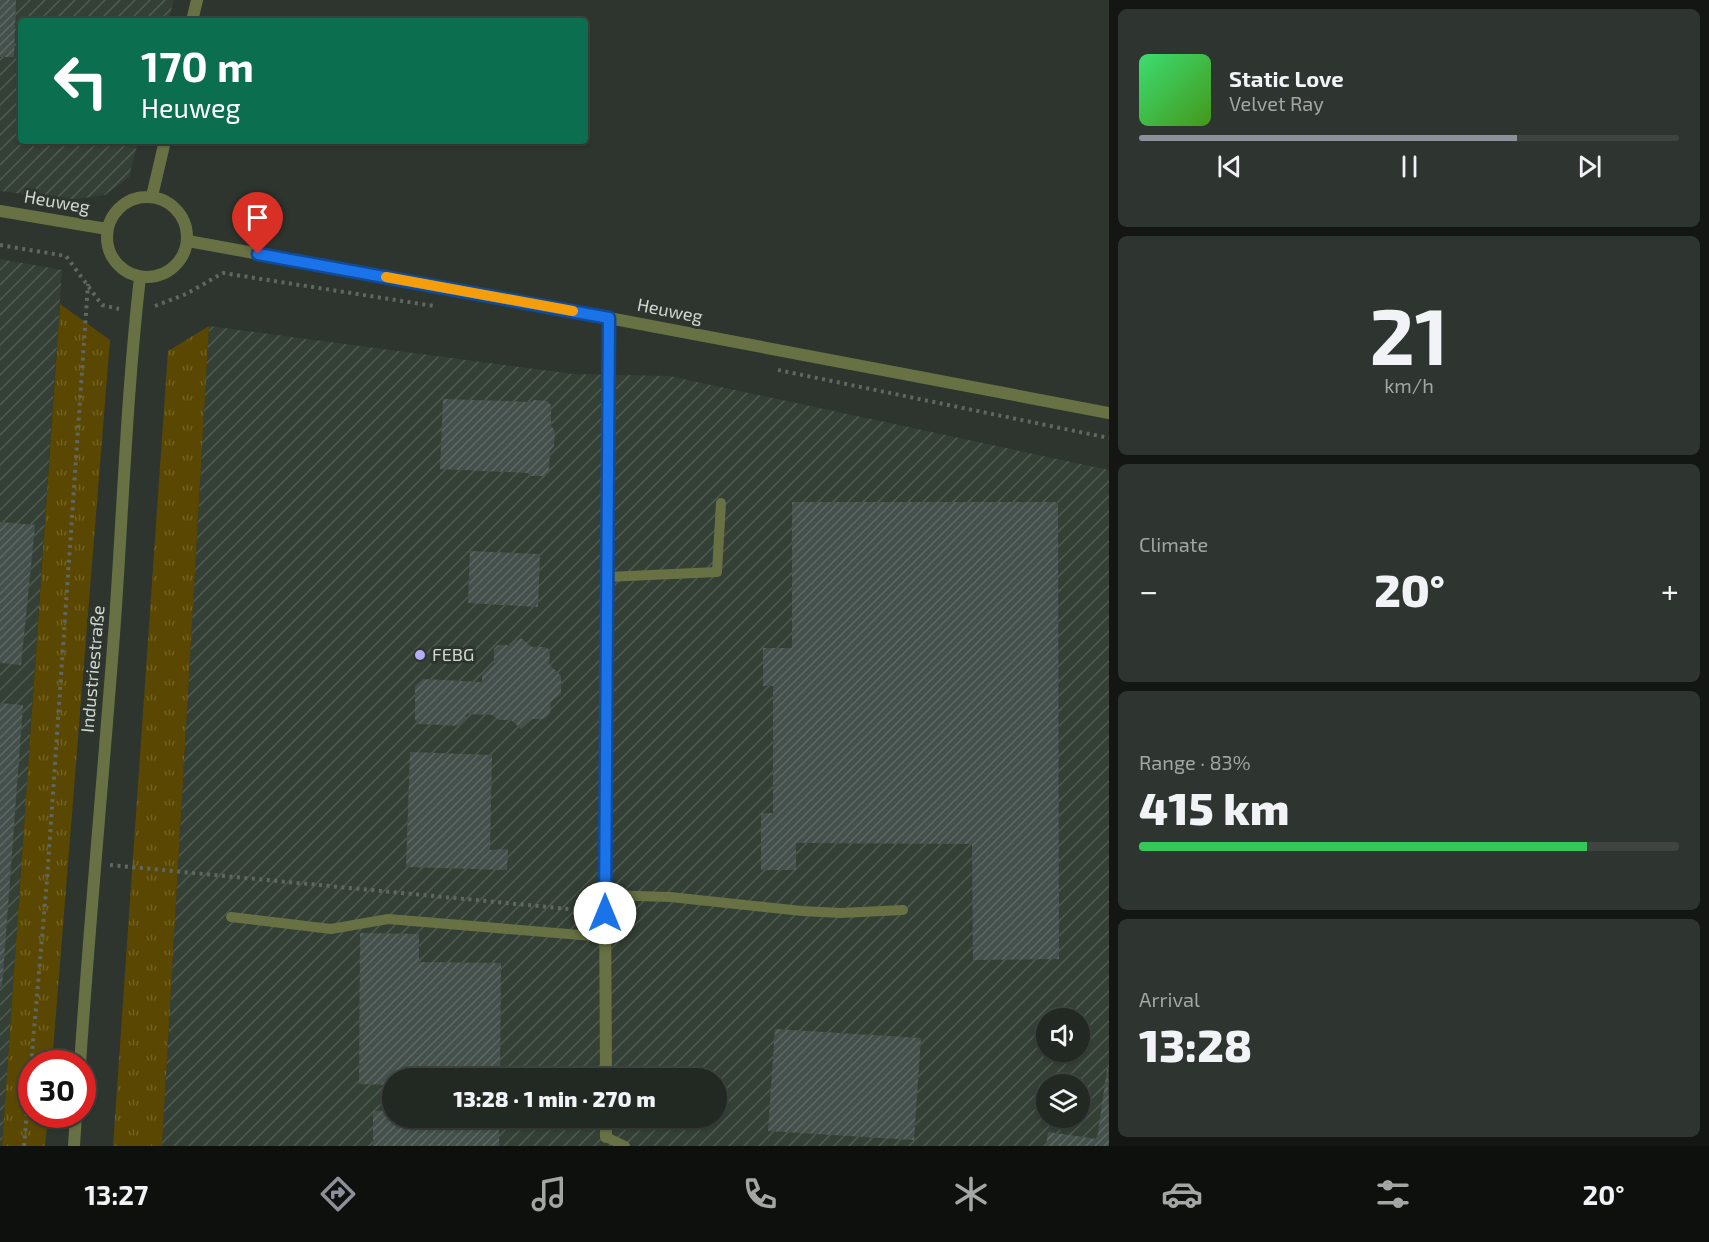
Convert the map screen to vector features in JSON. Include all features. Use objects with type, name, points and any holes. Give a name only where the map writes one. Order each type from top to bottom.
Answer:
[{"type":"street","points":[[193,18],[197,0]]},
{"type":"street","points":[[152,196],[164,144]]},
{"type":"street","points":[[152,196],[167,201],[179,211],[186,225],[188,241],[177,265],[166,273],[153,277],[140,277],[127,273],[117,265],[106,242],[107,229],[112,215],[123,204],[137,197],[152,196]]},
{"type":"street","name":"Heuweg","points":[[0,211],[107,229]]},
{"type":"street","name":"Heuweg","points":[[188,241],[1109,413]]},
{"type":"street","name":"Industriestraße","points":[[81,1050],[140,277]]},
{"type":"street","points":[[606,1068],[609,318]]},
{"type":"street","points":[[74,1146],[75,1128]]},
{"type":"street","points":[[606,1128],[606,1137]]},
{"type":"lane","points":[[607,577],[717,572],[721,503]]},
{"type":"lane","points":[[605,895],[670,897],[802,911],[842,913],[903,910]]},
{"type":"lane","points":[[231,917],[332,929],[388,919],[605,936]]},
{"type":"lane","points":[[606,1137],[625,1146]]},
{"type":"path","points":[[0,245],[66,256],[102,305],[136,313]]},
{"type":"path","points":[[24,1146],[47,880],[88,283]]},
{"type":"path","points":[[94,863],[605,913]]},
{"type":"shaded area","points":[[0,0],[174,0],[169,18],[18,18],[18,144],[137,144],[129,177],[105,195],[70,200],[0,191]]},
{"type":"shaded area","points":[[0,259],[62,270],[2,1146],[0,1146]]},
{"type":"shaded area","points":[[209,326],[573,374],[669,376],[1109,470],[1109,1146],[162,1146]]},
{"type":"green space","points":[[60,304],[110,340],[53,1050],[18,1050],[18,1128],[47,1128],[45,1146],[2,1146]]},
{"type":"green space","points":[[209,326],[162,1146],[113,1146],[168,351]]},
{"type":"building","points":[[0,0],[16,0],[14,57],[0,57]]},
{"type":"building","points":[[443,399],[547,401],[551,405],[551,426],[555,431],[554,446],[550,451],[549,471],[544,476],[530,476],[528,473],[440,469]]},
{"type":"building","points":[[792,502],[1058,502],[1059,959],[973,960],[972,844],[796,843],[796,870],[761,870],[761,813],[773,813],[773,686],[763,686],[763,648],[792,648]]},
{"type":"building","points":[[0,522],[35,525],[21,665],[0,663]]},
{"type":"building","points":[[470,551],[540,554],[538,607],[468,603]]},
{"type":"building","points":[[521,638],[532,647],[545,647],[550,650],[549,664],[561,676],[561,694],[551,702],[550,713],[544,719],[532,719],[521,729],[511,720],[499,720],[492,715],[466,714],[466,720],[460,726],[419,724],[415,720],[415,686],[423,679],[482,682],[482,675],[494,664],[494,649],[498,645],[510,645]]},
{"type":"building","points":[[0,703],[23,705],[2,987],[0,987]]},
{"type":"building","points":[[410,752],[492,755],[490,850],[508,849],[507,870],[406,867]]},
{"type":"building","points":[[360,933],[419,934],[419,962],[501,963],[500,1068],[382,1068],[382,1085],[359,1084]]},
{"type":"building","points":[[775,1029],[921,1038],[914,1140],[768,1131]]},
{"type":"building","points":[[1108,1063],[1109,1146],[1046,1146],[1048,1132],[1097,1139]]},
{"type":"building","points":[[373,1111],[382,1111],[382,1128],[499,1128],[499,1146],[373,1146]]},
{"type":"slow traffic","points":[[386,277],[573,311]]},
{"type":"place","name":"FEBG","points":[[420,655]]},
{"type":"route","points":[[258,254],[609,318],[605,913]]}]
